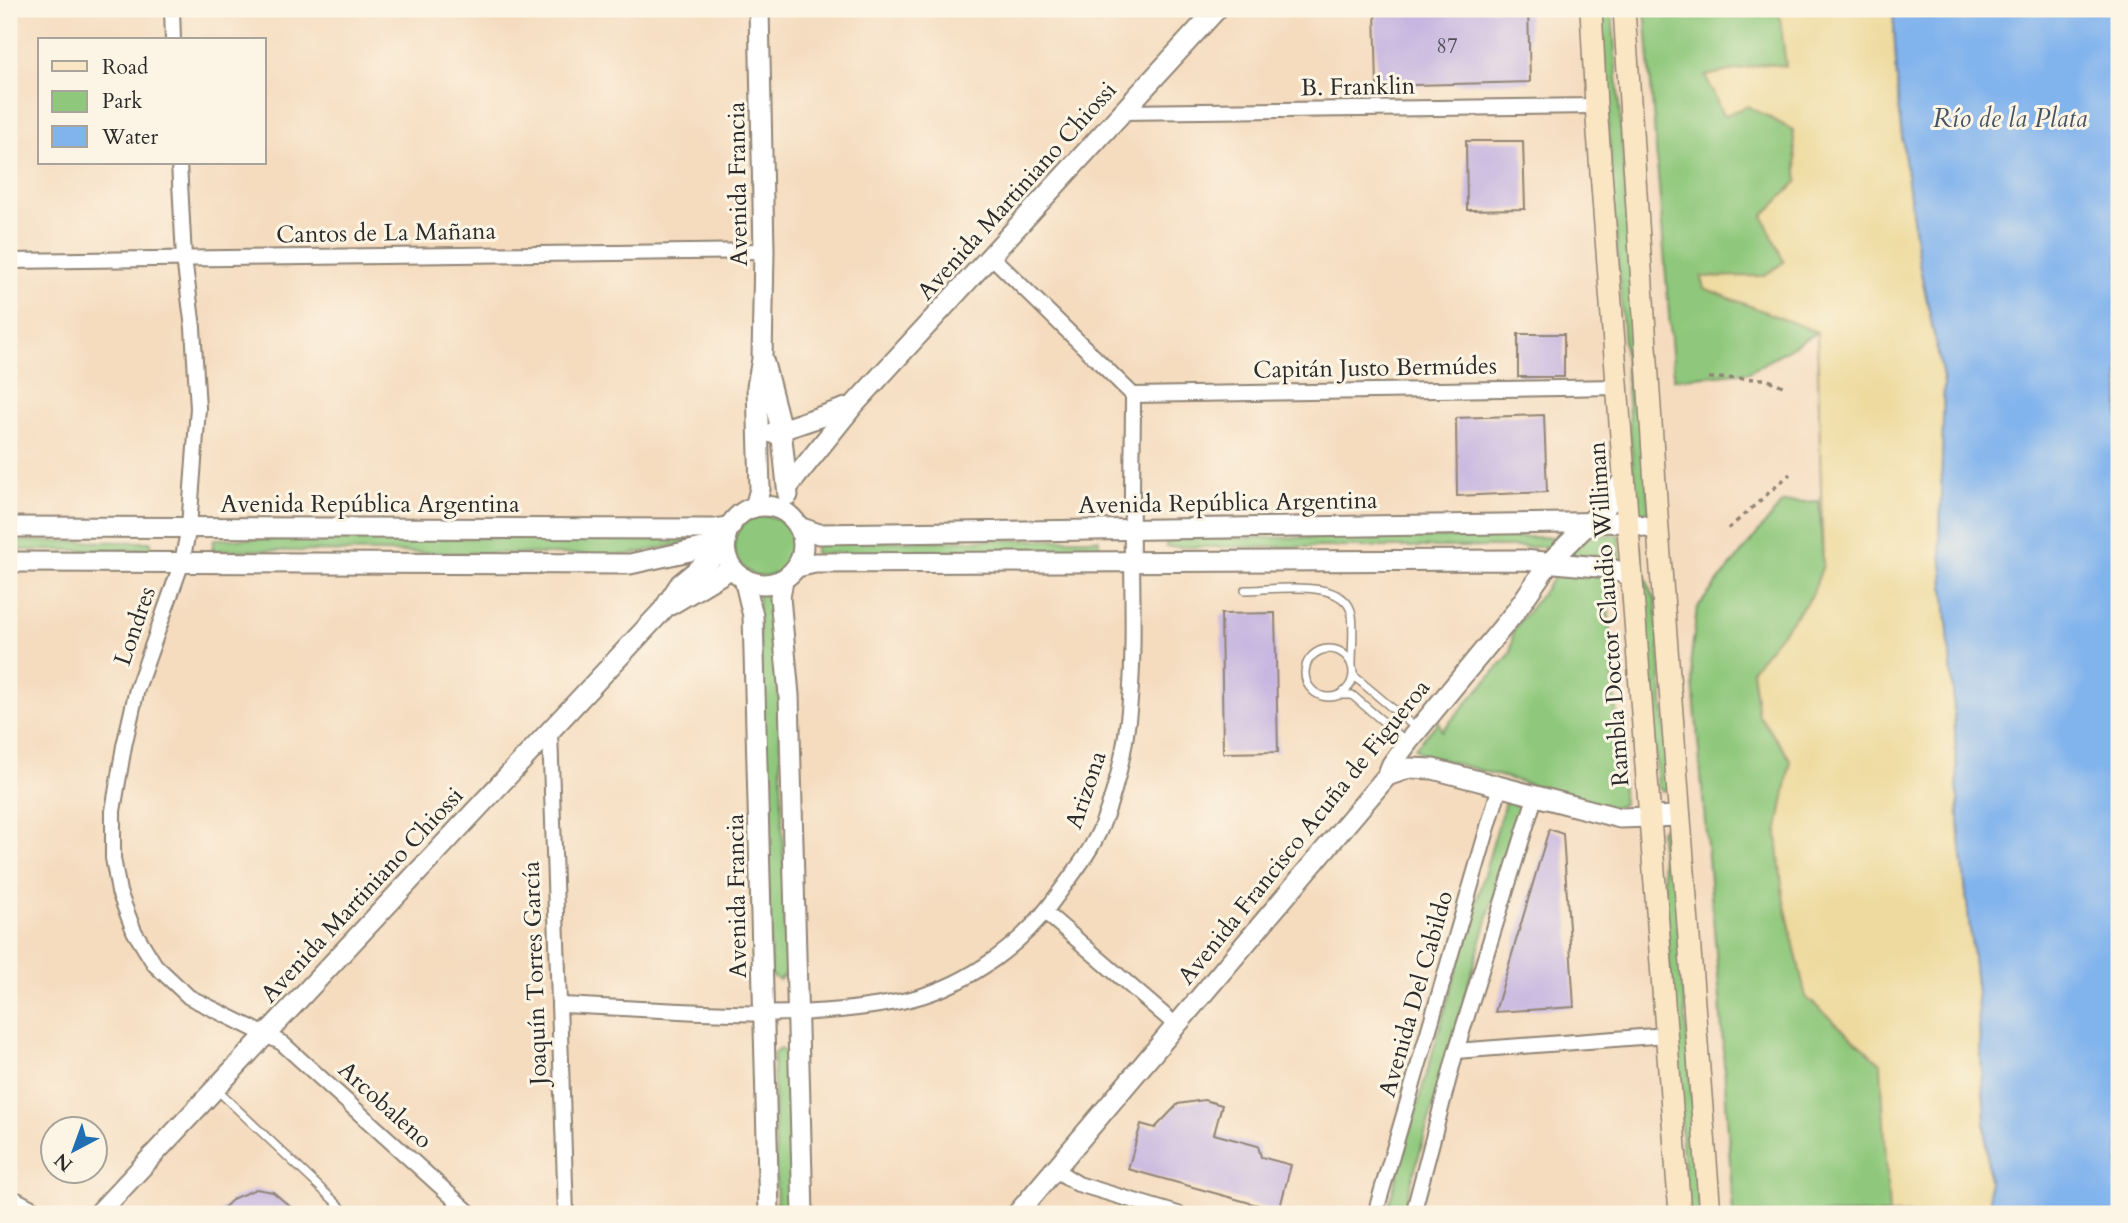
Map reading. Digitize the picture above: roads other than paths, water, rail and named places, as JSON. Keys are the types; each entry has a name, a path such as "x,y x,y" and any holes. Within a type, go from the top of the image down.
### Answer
{"main road":[{"name":"Rambla Doctor Claudio Williman","path":"1591,9 1596,106 1680,1214"},
{"path":"1625,9 1658,530 1710,1214"}],"street":[{"path":"172,9 173,38"},
{"name":"Avenida Francia","path":"755,508 760,489 757,387 762,359 764,251 759,9"},
{"name":"Avenida Martiniano Chiossi","path":"789,487 853,406 1217,9"},
{"name":"B. Franklin","path":"1122,112 1596,106"},
{"name":"Londres","path":"179,164 184,258 193,328 198,408 189,527 182,562 137,689 113,811 113,858 119,892 134,931 155,965 190,998 265,1034"},
{"name":"Cantos de La Mañana","path":"9,261 764,251"},
{"path":"991,256 1133,395"},
{"name":"Avenida Francia","path":"762,359 782,429 794,521"},
{"name":"Capitán Justo Bermúdes","path":"1133,395 1618,387"},
{"name":"Arizona","path":"559,1004 799,1014 905,1000 957,981 1026,936 1071,877 1102,827 1120,771 1131,713 1135,647 1132,561 1133,395"},
{"name":"Avenida Martiniano Chiossi","path":"760,447 765,439 782,429 824,418 853,406"},
{"name":"Avenida Francisco Acuña de Figueroa","path":"1017,1214 1387,776 1413,736 1516,611 1549,563 1608,504 1624,478"},
{"path":"9,562 630,564 727,539 741,514 755,508 773,508 794,521 803,548 780,597 789,695 803,1214"},
{"name":"Avenida República Argentina","path":"794,521 818,534 1627,522 1658,530"},
{"name":"Avenida República Argentina","path":"9,527 715,529 727,539"},
{"path":"727,539 738,573 762,584 815,563 1549,563 1609,568 1631,576"},
{"name":"Avenida Martiniano Chiossi","path":"98,1214 663,610 680,584 727,539"},
{"name":"Avenida Francia","path":"738,573 753,616 769,1214"},
{"name":"Avenida Martiniano Chiossi","path":"663,610 738,573"},
{"name":"Joaquín Torres García","path":"550,731 566,1214"},
{"path":"1387,776 1410,768 1433,769 1620,818 1680,816"},
{"name":"Avenida Del Cabildo","path":"1375,1214 1500,786"},
{"path":"1413,1214 1456,1051 1536,794"},
{"path":"1045,912 1177,1026"},
{"name":"Arcobaleno","path":"265,1034 282,1042 471,1214"},
{"path":"1456,1051 1667,1035"},
{"path":"1055,1169 1078,1184 1178,1214"},
{"path":"9,1196 43,1214"}],"lane":[{"path":"1245,590 1328,589 1345,600 1352,613 1354,676 1349,688 1339,696"},
{"path":"1352,664 1344,654 1332,649 1319,651 1309,659 1304,671 1306,683 1314,693 1326,698 1352,695 1413,736"},
{"path":"1354,676 1413,736"},
{"path":"214,1087 348,1214"}],"water":[{"name":"Río de la Plata","path":"1893,9 2119,9 2119,1214 1991,1214 1977,994 1960,838 1953,690 1940,538 1944,382 1919,263 1899,114"}]}
